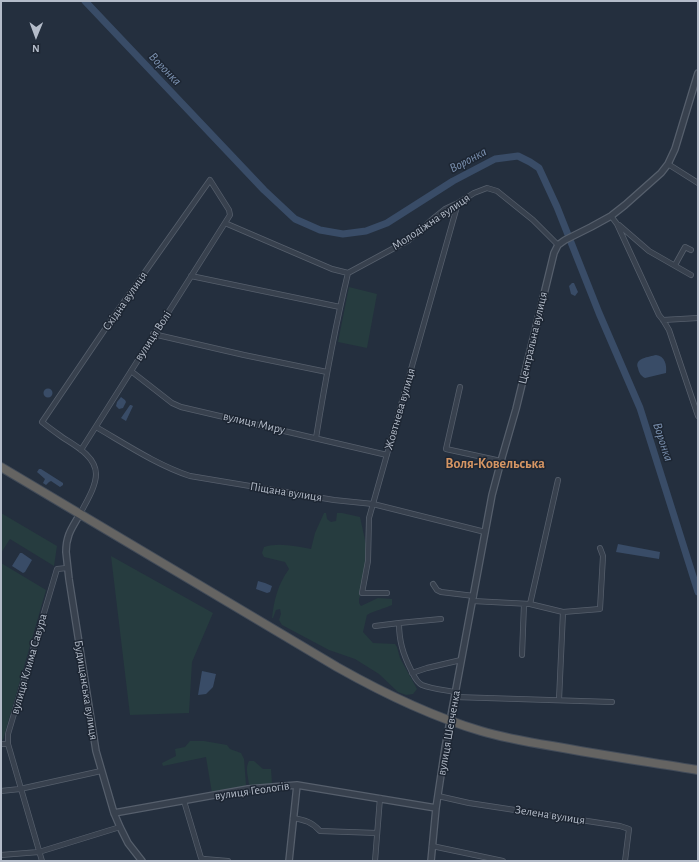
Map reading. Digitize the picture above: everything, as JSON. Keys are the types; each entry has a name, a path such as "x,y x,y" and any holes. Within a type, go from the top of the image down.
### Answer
{"highway":[{"path":"1,467 376,689 420,709 450,721 512,738 582,752 698,770"}],"street":[{"path":"558,244 611,216 625,206 655,179 668,164 682,130 698,74"},
{"path":"668,164 698,183"},
{"name":"Східна вулиця","path":"81,450 42,422 116,313 210,180 229,210 230,214 225,223"},
{"name":"Молодіжна вулиця","path":"348,273 409,240 445,209 482,189 487,188 492,189 533,220 558,244"},
{"name":"Жовтнева вулиця","path":"387,593 362,593 368,561 369,524 373,504 458,203"},
{"path":"611,216 649,251 691,275"},
{"path":"225,223 332,269 348,273 327,372 316,438"},
{"name":"вулиця Волі","path":"81,450 153,334 225,223"},
{"path":"618,224 659,315 664,320 669,330 698,416"},
{"name":"Центральна вулиця","path":"473,601 485,532 501,461 516,409 547,276 558,244"},
{"path":"675,265 685,247 691,250"},
{"path":"191,276 340,307"},
{"path":"664,320 698,318"},
{"path":"153,334 327,372"},
{"name":"вулиця Миру","path":"131,371 172,403 181,407 387,454"},
{"path":"460,387 446,448 501,461"},
{"name":"Піщана вулиця","path":"96,427 158,463 174,471 190,476 334,500 373,504 485,532"},
{"path":"80,514 89,497 96,474 94,466 81,450"},
{"path":"530,604 558,480"},
{"name":"Будищанська вулиця","path":"80,514 68,533 66,541 67,568 92,734 101,771 114,813 128,843 142,861"},
{"path":"433,584 441,592 473,601 530,604 563,612 600,609 603,556 600,548"},
{"name":"вулиця Клима Савура","path":"42,861 8,744 8,734 57,569 67,568"},
{"name":"вулиця Шевченка","path":"430,861 436,808 450,721 473,601"},
{"path":"522,655 524,604"},
{"path":"559,700 563,612"},
{"path":"375,626 441,619"},
{"path":"400,623 399,635 404,656 412,673 417,681 422,685 455,694 612,702"},
{"path":"412,673 461,660"},
{"path":"1,744 8,744"},
{"path":"1,791 101,771"},
{"path":"289,861 297,785"},
{"name":"вулиця Геологів","path":"114,813 248,789 297,785 436,808"},
{"name":"Зелена вулиця","path":"438,796 469,803 627,828 629,829 625,861"},
{"path":"376,861 380,798"},
{"path":"184,801 201,858 228,861"},
{"path":"293,818 304,820 313,824 320,831 377,833"},
{"path":"1,855 39,852 120,827"},
{"path":"432,846 503,861"}],"green space":[{"path":"349,287 377,294 367,348 338,342"},
{"path":"1,513 57,546 54,566 10,539 1,553"},
{"path":"324,513 326,513 327,519 331,522 336,521 337,513 360,517 367,549 363,587 359,603 361,606 378,598 392,599 392,605 367,615 363,632 373,643 395,644 400,658 417,689 413,694 406,695 398,692 379,674 355,659 329,650 282,625 279,620 281,614 280,609 276,610 272,618 277,592 289,569 285,562 264,557 262,553 264,547 281,545 311,549 315,533"},
{"path":"111,556 213,613 192,662 189,713 130,715"},
{"path":"1,563 46,590 3,740 1,739"},
{"path":"190,741 204,741 227,745 230,749 241,753 244,759 246,785 242,788 212,793 206,757 163,766 162,763 176,756 175,749 185,747"},
{"path":"249,761 254,761 263,769 271,769 272,784 251,786 249,784 247,769"}],"water":[{"path":"574,283 578,292 575,296 571,294 569,286"},
{"path":"656,355 662,357 665,361 666,373 645,378 639,371 637,365 638,362 643,358"},
{"path":"48,388 53,393 48,398 43,393"},
{"path":"121,397 126,402 123,408 119,409 116,406"},
{"path":"130,405 133,406 126,421 121,418"},
{"path":"39,469 63,483 63,485 60,487 51,481 46,485 43,483 45,479 37,472"},
{"path":"618,544 660,552 659,559 616,552"},
{"path":"20,553 32,560 23,573 12,566"},
{"path":"258,581 272,586 270,592 267,593 256,589"},
{"path":"202,671 216,674 213,687 206,694 198,695"}],"waterway":[{"name":"Воронка","path":"85,1 264,190 295,219 320,230 343,234 366,231 387,223 453,181 495,159 518,156 539,168 557,207 599,313 640,408 698,592"}],"district":[{"name":"Воля-Ковельська","path":"495,464"}]}
